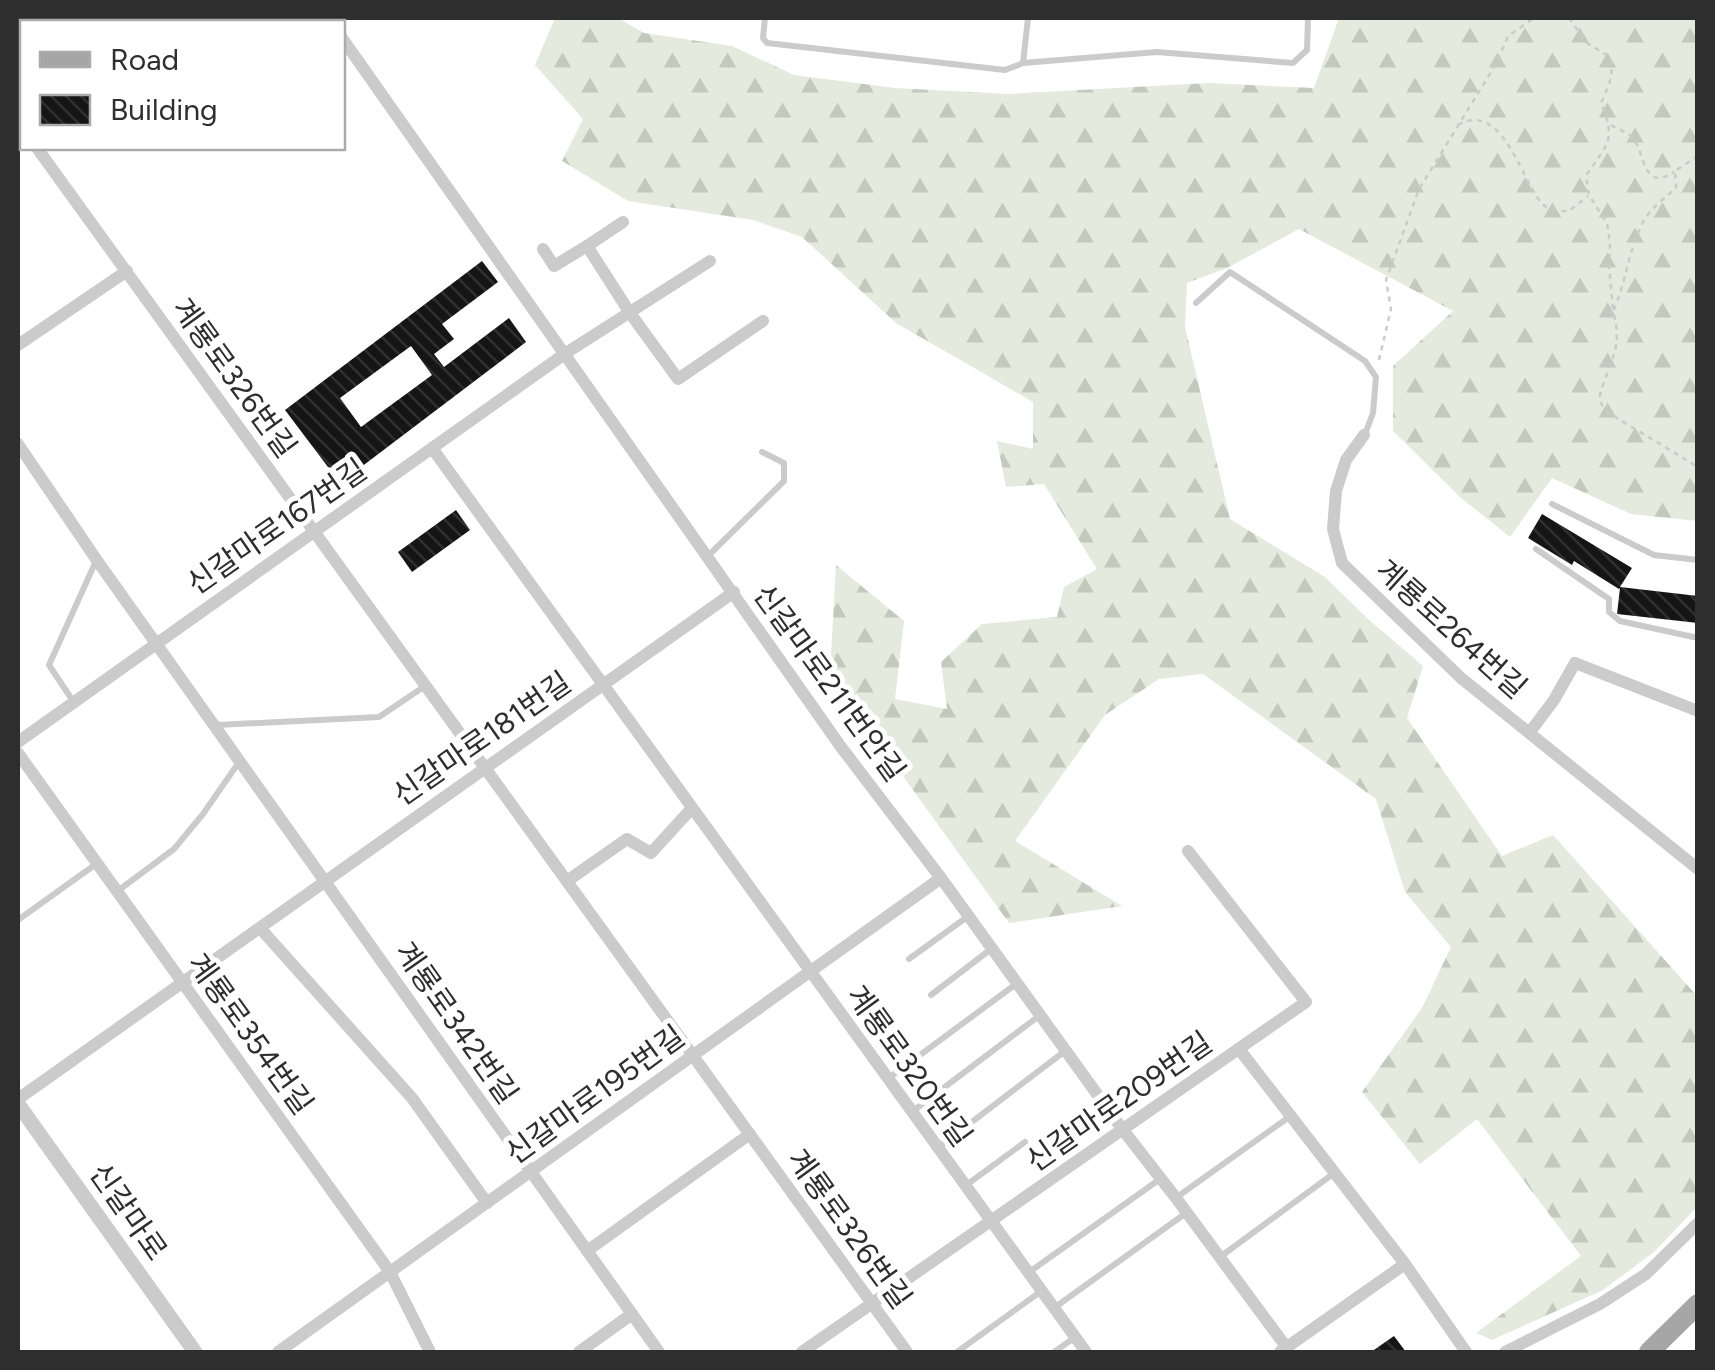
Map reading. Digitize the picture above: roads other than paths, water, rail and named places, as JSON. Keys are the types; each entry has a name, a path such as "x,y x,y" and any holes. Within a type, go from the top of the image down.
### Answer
{"main road":[{"path":"1650,1352 1698,1304"}],"street":[{"name":"신갈마로211번안길","path":"345,42 841,746 1122,1130 1187,1212 1284,1350"},
{"name":"계룡로326번길","path":"38,150 908,1352"},
{"path":"544,249 554,266 622,222"},
{"path":"586,246 678,379 764,321"},
{"name":"신갈마로167번길","path":"18,742 566,353 710,261"},
{"path":"18,345 126,271"},
{"name":"계룡로264번길","path":"1364,435 1346,460 1336,491 1333,529 1342,563 1460,678 1698,868"},
{"name":"계룡로342번길","path":"18,444 659,1352"},
{"name":"계룡로320번길","path":"432,448 1086,1352"},
{"name":"신갈마로181번길","path":"18,1102 734,592"},
{"name":"계룡로264번길","path":"1530,732 1575,663 1698,711"},
{"name":"계룡로354번길","path":"18,753 390,1272 430,1352"},
{"path":"567,881 627,839 652,853 692,808"},
{"name":"신갈마로209번길","path":"802,1352 1306,1002 1188,850"},
{"name":"신갈마로195번길","path":"278,1352 941,878"},
{"path":"260,928 412,1098 487,1203"},
{"path":"1239,1048 1405,1264 1466,1352"},
{"name":"신갈마로","path":"18,1102 195,1352"},
{"name":"계룡로326번길","path":"587,1251 750,1134"},
{"path":"1504,1352 1600,1304 1646,1274 1698,1223"},
{"path":"1284,1350 1405,1264"},
{"path":"579,1352 632,1314"}],"lane":[{"path":"765,18 763,38 767,43 1005,70 1023,62 1156,52 1293,63 1307,50 1308,18"},
{"path":"1023,62 1028,18"},
{"name":"계룡로264번길","path":"1196,303 1230,272 1365,361 1376,376 1373,413 1364,435"},
{"path":"708,556 784,481 784,463 762,452"},
{"path":"1552,504 1654,555 1698,560"},
{"path":"1536,549 1609,600 1609,612 1620,622 1698,638"},
{"path":"74,702 49,665 96,559"},
{"path":"214,725 379,717 426,686"},
{"path":"116,891 174,849 239,760"},
{"path":"18,920 97,863"},
{"path":"908,959 968,916"},
{"path":"931,994 992,949"},
{"path":"888,1079 1017,983"},
{"path":"912,1112 1040,1015"},
{"path":"938,1148 1066,1051"},
{"path":"1176,1198 1290,1116"},
{"path":"965,1186 1025,1142"},
{"path":"1220,1257 1334,1173"},
{"path":"1028,1273 1161,1178"},
{"path":"1054,1308 1187,1212"},
{"path":"957,1352 1041,1292"},
{"path":"1054,1352 1075,1338"}]}
